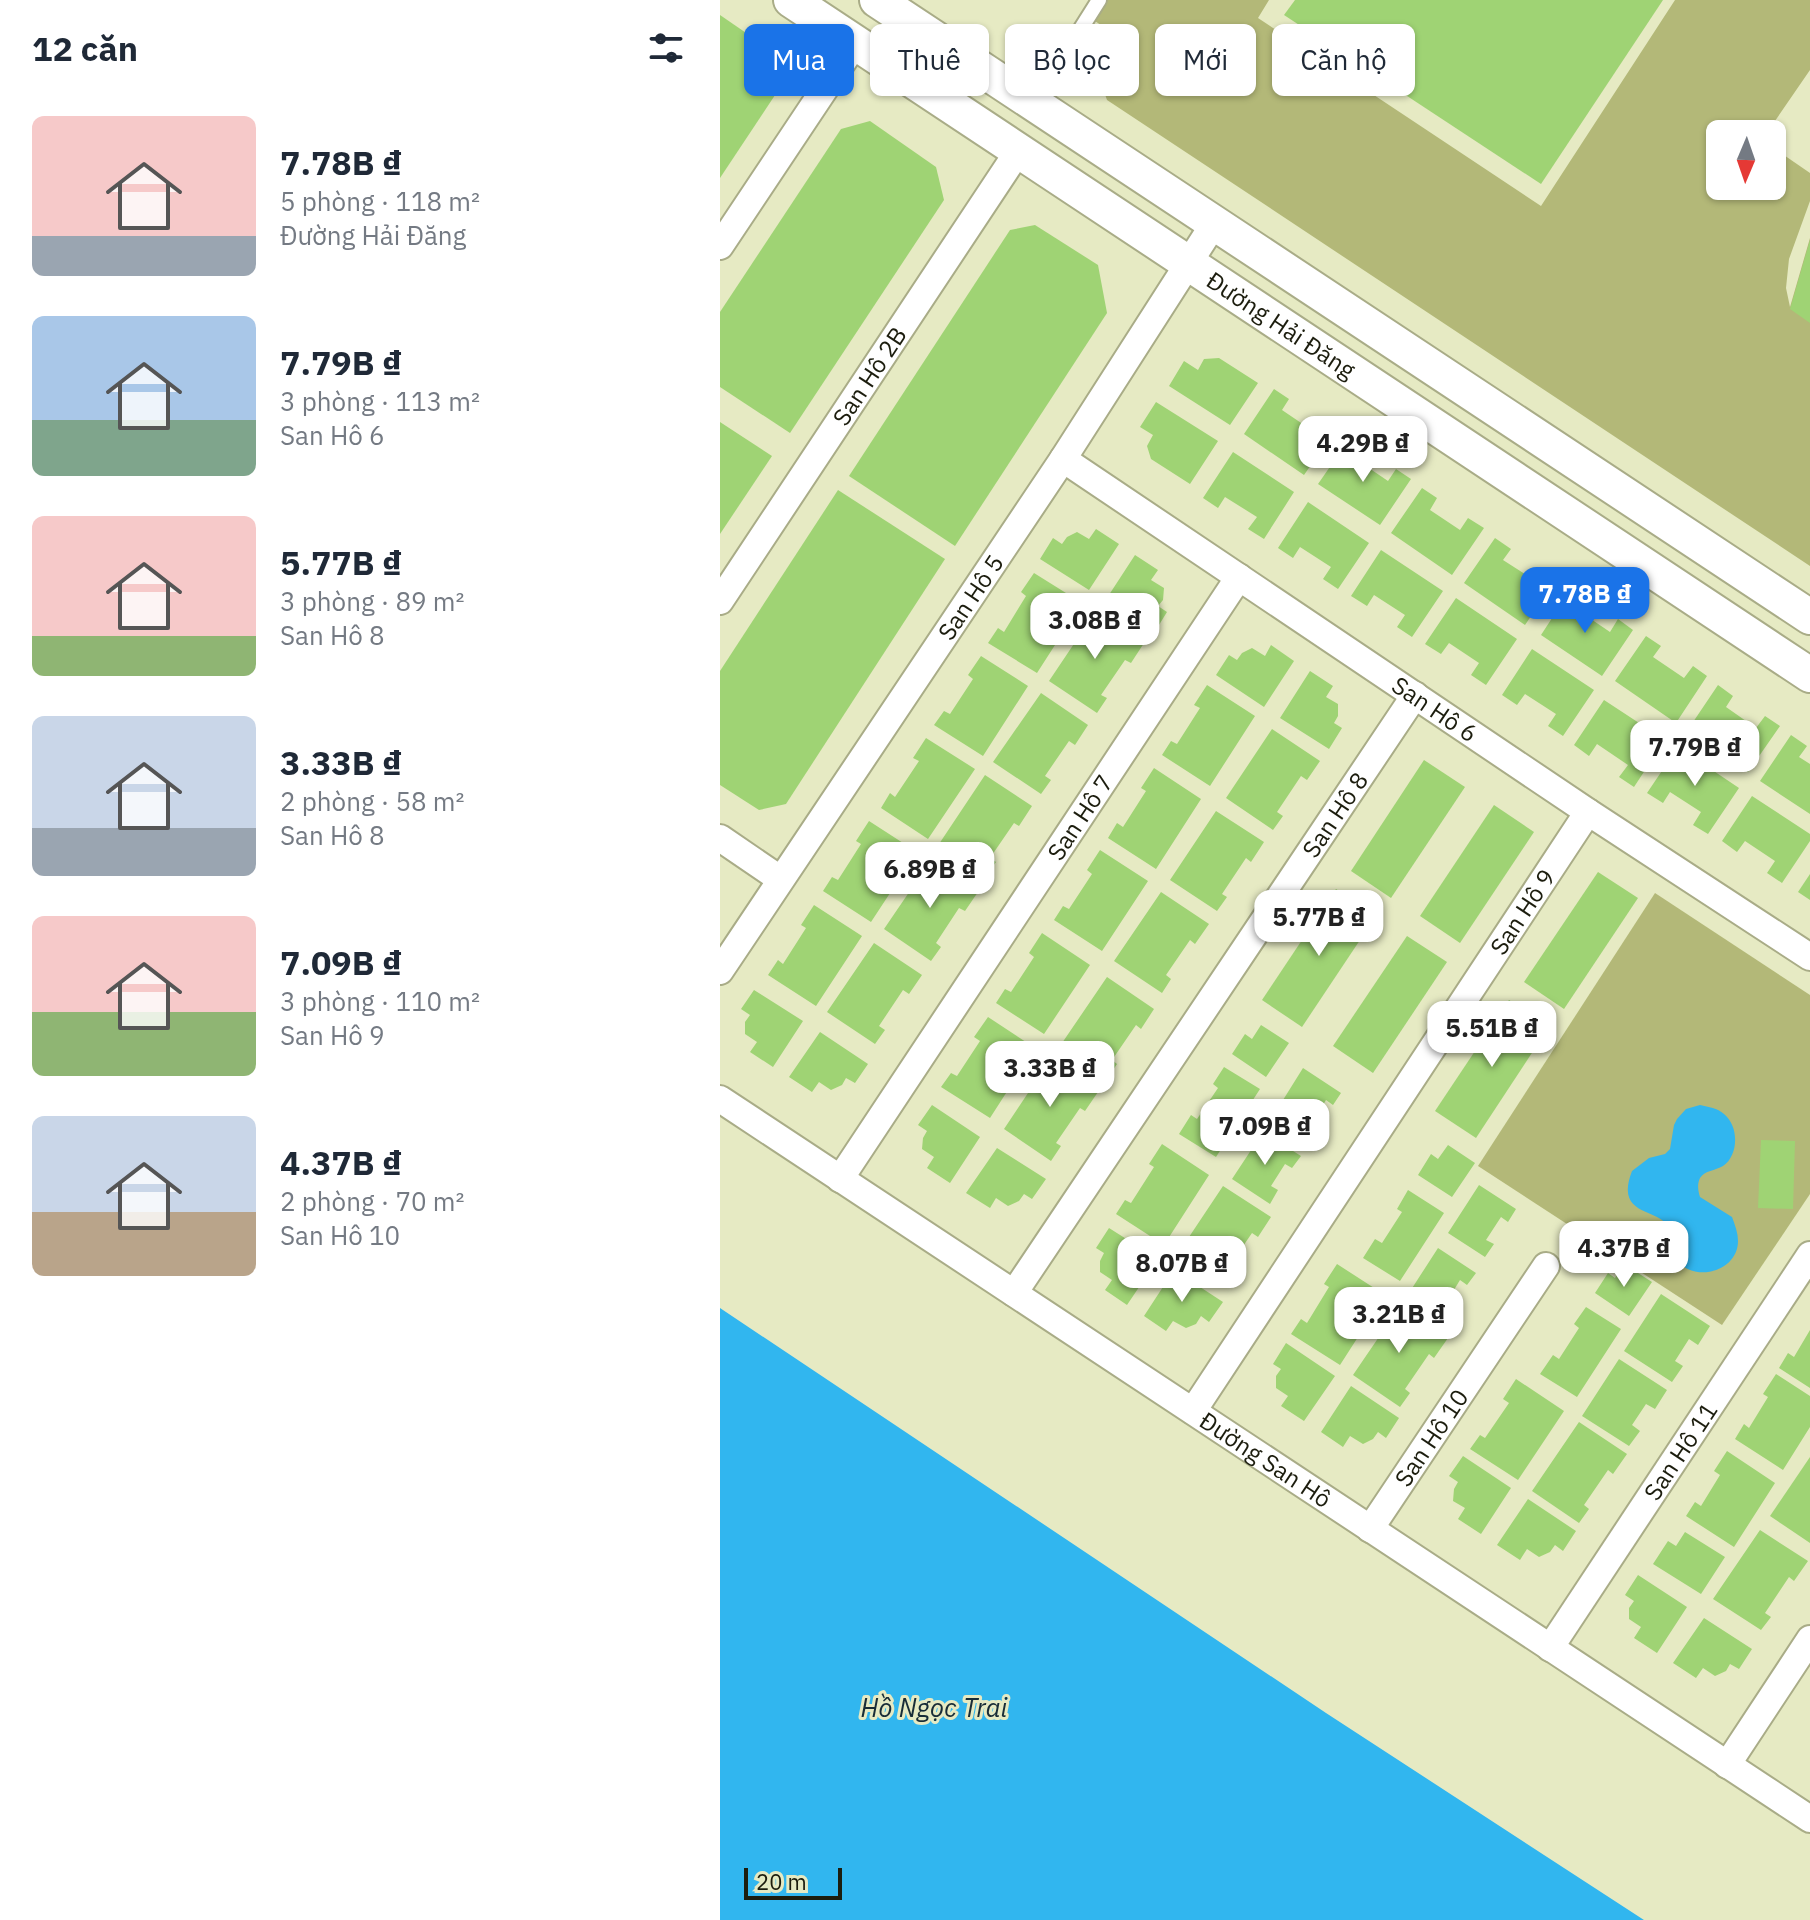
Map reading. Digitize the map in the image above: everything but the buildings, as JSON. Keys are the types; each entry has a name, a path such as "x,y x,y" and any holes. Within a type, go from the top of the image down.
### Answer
{"street":[{"name":"Đường Hải Đăng","path":"791,0 1810,675"},
{"name":"Đường Hải Đăng","path":"877,0 1810,617"},
{"path":"720,246 856,42"},
{"name":"San Hô 2B","path":"720,601 1019,150"},
{"name":"San Hô 5","path":"720,971 1063,459 1215,222"},
{"name":"San Hô 6","path":"1063,459 1588,812 1810,957"},
{"name":"San Hô 7","path":"840,1179 1239,577"},
{"name":"San Hô 8","path":"1014,1293 1415,695"},
{"name":"San Hô 9","path":"1193,1411 1588,812"},
{"path":"720,838 780,879"},
{"name":"Đường San Hô","path":"720,1099 1810,1819"},
{"name":"San Hô 11","path":"1550,1648 1810,1255"},
{"name":"San Hô 10","path":"1370,1529 1546,1266"},
{"path":"1727,1765 1810,1639"}],"lane":[{"path":"1034,104 1099,0"}],"green space":[{"path":"1105,0 1269,0 1258,18 1272,27 1272,96 1375,96 1541,206 1675,0 1810,0 1810,70 1776,120 1706,120 1706,200 1786,200 1786,157 1810,173 1810,201 1789,259 1786,288 1790,307 1810,238 1810,566 1107,100 1106,96 1139,96 1139,24 1099,24 1092,19"},
{"path":"1655,893 1810,995 1810,1194 1722,1325 1478,1166"}],"water":[{"path":"1700,1105 1716,1109 1729,1119 1735,1140 1728,1161 1702,1175 1699,1180 1700,1197 1732,1217 1738,1241 1731,1260 1724,1266 1705,1272 1685,1268 1677,1261 1667,1226 1633,1204 1628,1186 1632,1171 1649,1158 1665,1154 1670,1149 1677,1119 1686,1109"},
{"name":"Hồ Ngọc Trai","path":"720,1308 1326,1713 1644,1920 720,1920"}]}
